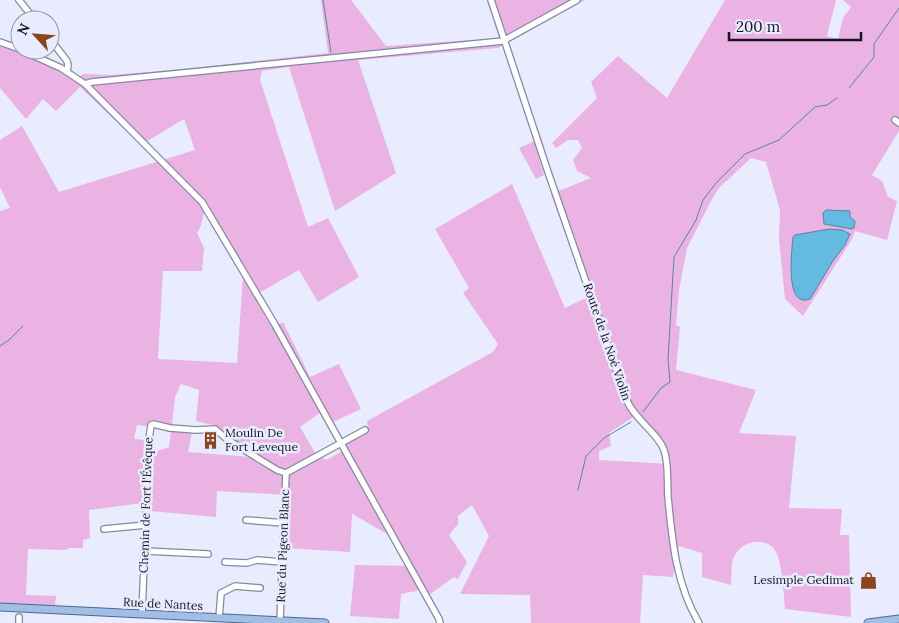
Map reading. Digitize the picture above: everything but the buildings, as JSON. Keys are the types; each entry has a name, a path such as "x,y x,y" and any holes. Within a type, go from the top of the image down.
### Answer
{"main road":[{"name":"Rue de Nantes","path":"0,607 219,618 232,621 325,623"},
{"path":"868,623 899,619"}],"street":[{"path":"19,0 27,10"},
{"name":"Route de la Noé Violin","path":"491,0 503,41 627,401 637,418 657,438 665,453 677,568 686,599 699,622"},
{"path":"85,84 503,41 577,0"},
{"path":"60,52 67,61 67,71"},
{"path":"43,60 67,71 85,84 202,202 269,315 440,623"},
{"name":"Chemin de Fort l'Évêque","path":"142,614 150,428 153,424 196,430 214,429 228,440 277,470 286,473"},
{"name":"Rue du Pigeon Blanc","path":"280,621 286,473 365,430"},
{"path":"246,520 284,523"},
{"path":"104,528 146,525"},
{"path":"145,551 208,554"},
{"path":"225,562 247,563 257,560 282,562"},
{"path":"219,618 222,593 235,586 260,588"}],"shaded area":[{"path":"321,0 351,0 386,46 499,38 487,0 585,0 498,48 358,60 396,173 335,211 289,67 262,71 260,80 308,227 328,218 359,277 318,302 299,270 259,293 208,207 197,233 204,248 202,271 163,271 158,359 237,363 243,276 272,328 283,322 310,377 339,364 361,409 331,423 324,410 300,427 315,453 326,460 347,449 345,445 369,430 367,421 493,352 498,344 463,293 469,288 435,229 512,184 565,308 588,297 551,194 591,178 577,171 573,160 582,148 578,140 568,140 556,148 552,143 597,98 591,82 618,56 667,98 725,0 836,0 827,36 838,39 843,18 851,7 843,0 899,0 899,131 872,175 882,181 888,197 897,201 887,240 855,231 852,239 803,316 785,299 779,239 780,210 766,162 751,158 719,188 687,248 679,290 676,325 680,327 676,370 756,390 739,433 796,436 789,508 842,509 840,535 849,535 851,617 785,609 781,571 776,552 767,544 755,542 744,546 733,558 731,585 702,577 702,553 679,546 673,577 643,575 640,623 531,623 530,595 460,594 489,536 472,505 458,516 458,524 449,535 467,562 458,579 454,577 429,595 425,589 401,594 399,619 350,616 355,565 413,566 398,540 352,514 350,552 286,548 288,495 217,491 216,517 150,511 150,502 89,510 90,538 83,540 83,548 69,548 66,550 28,549 26,595 56,596 55,607 0,604 0,211 10,208 0,187 0,140 22,126 59,192 195,150 184,119 142,146 80,87 56,111 43,99 26,119 0,88 0,46 10,49 10,60 40,60 72,80 84,74 112,75 328,53","holes":["181,384 199,390 196,421 217,426 222,432 252,452 251,457 188,452 192,432 171,431 169,447 152,453 145,452 146,440 134,439 137,425 147,426 153,420 172,425 175,397","638,414 654,431 666,448 670,464 599,460 599,451 611,446 609,433"]},
{"path":"541,138 545,150 538,155 544,175 536,179 519,148"}],"water":[{"path":"826,210 850,211 850,217 855,221 854,228 824,224 823,213"},
{"path":"829,229 842,230 850,234 845,245 810,299 802,300 796,295 791,277 793,237 795,235"}],"waterway":[{"path":"323,0 331,52"},
{"path":"849,88 874,57 874,44 899,8"},
{"path":"643,412 661,388 670,382 668,359 674,257 696,220 703,200 716,183 745,154 779,140 815,107 827,105 837,98"},
{"path":"0,346 23,326"},
{"path":"578,490 586,456 604,438 631,422"}],"place":[{"name":"Moulin De Fort Leveque","path":"211,440"},
{"name":"Lesimple Gedimat","path":"868,580"}]}
